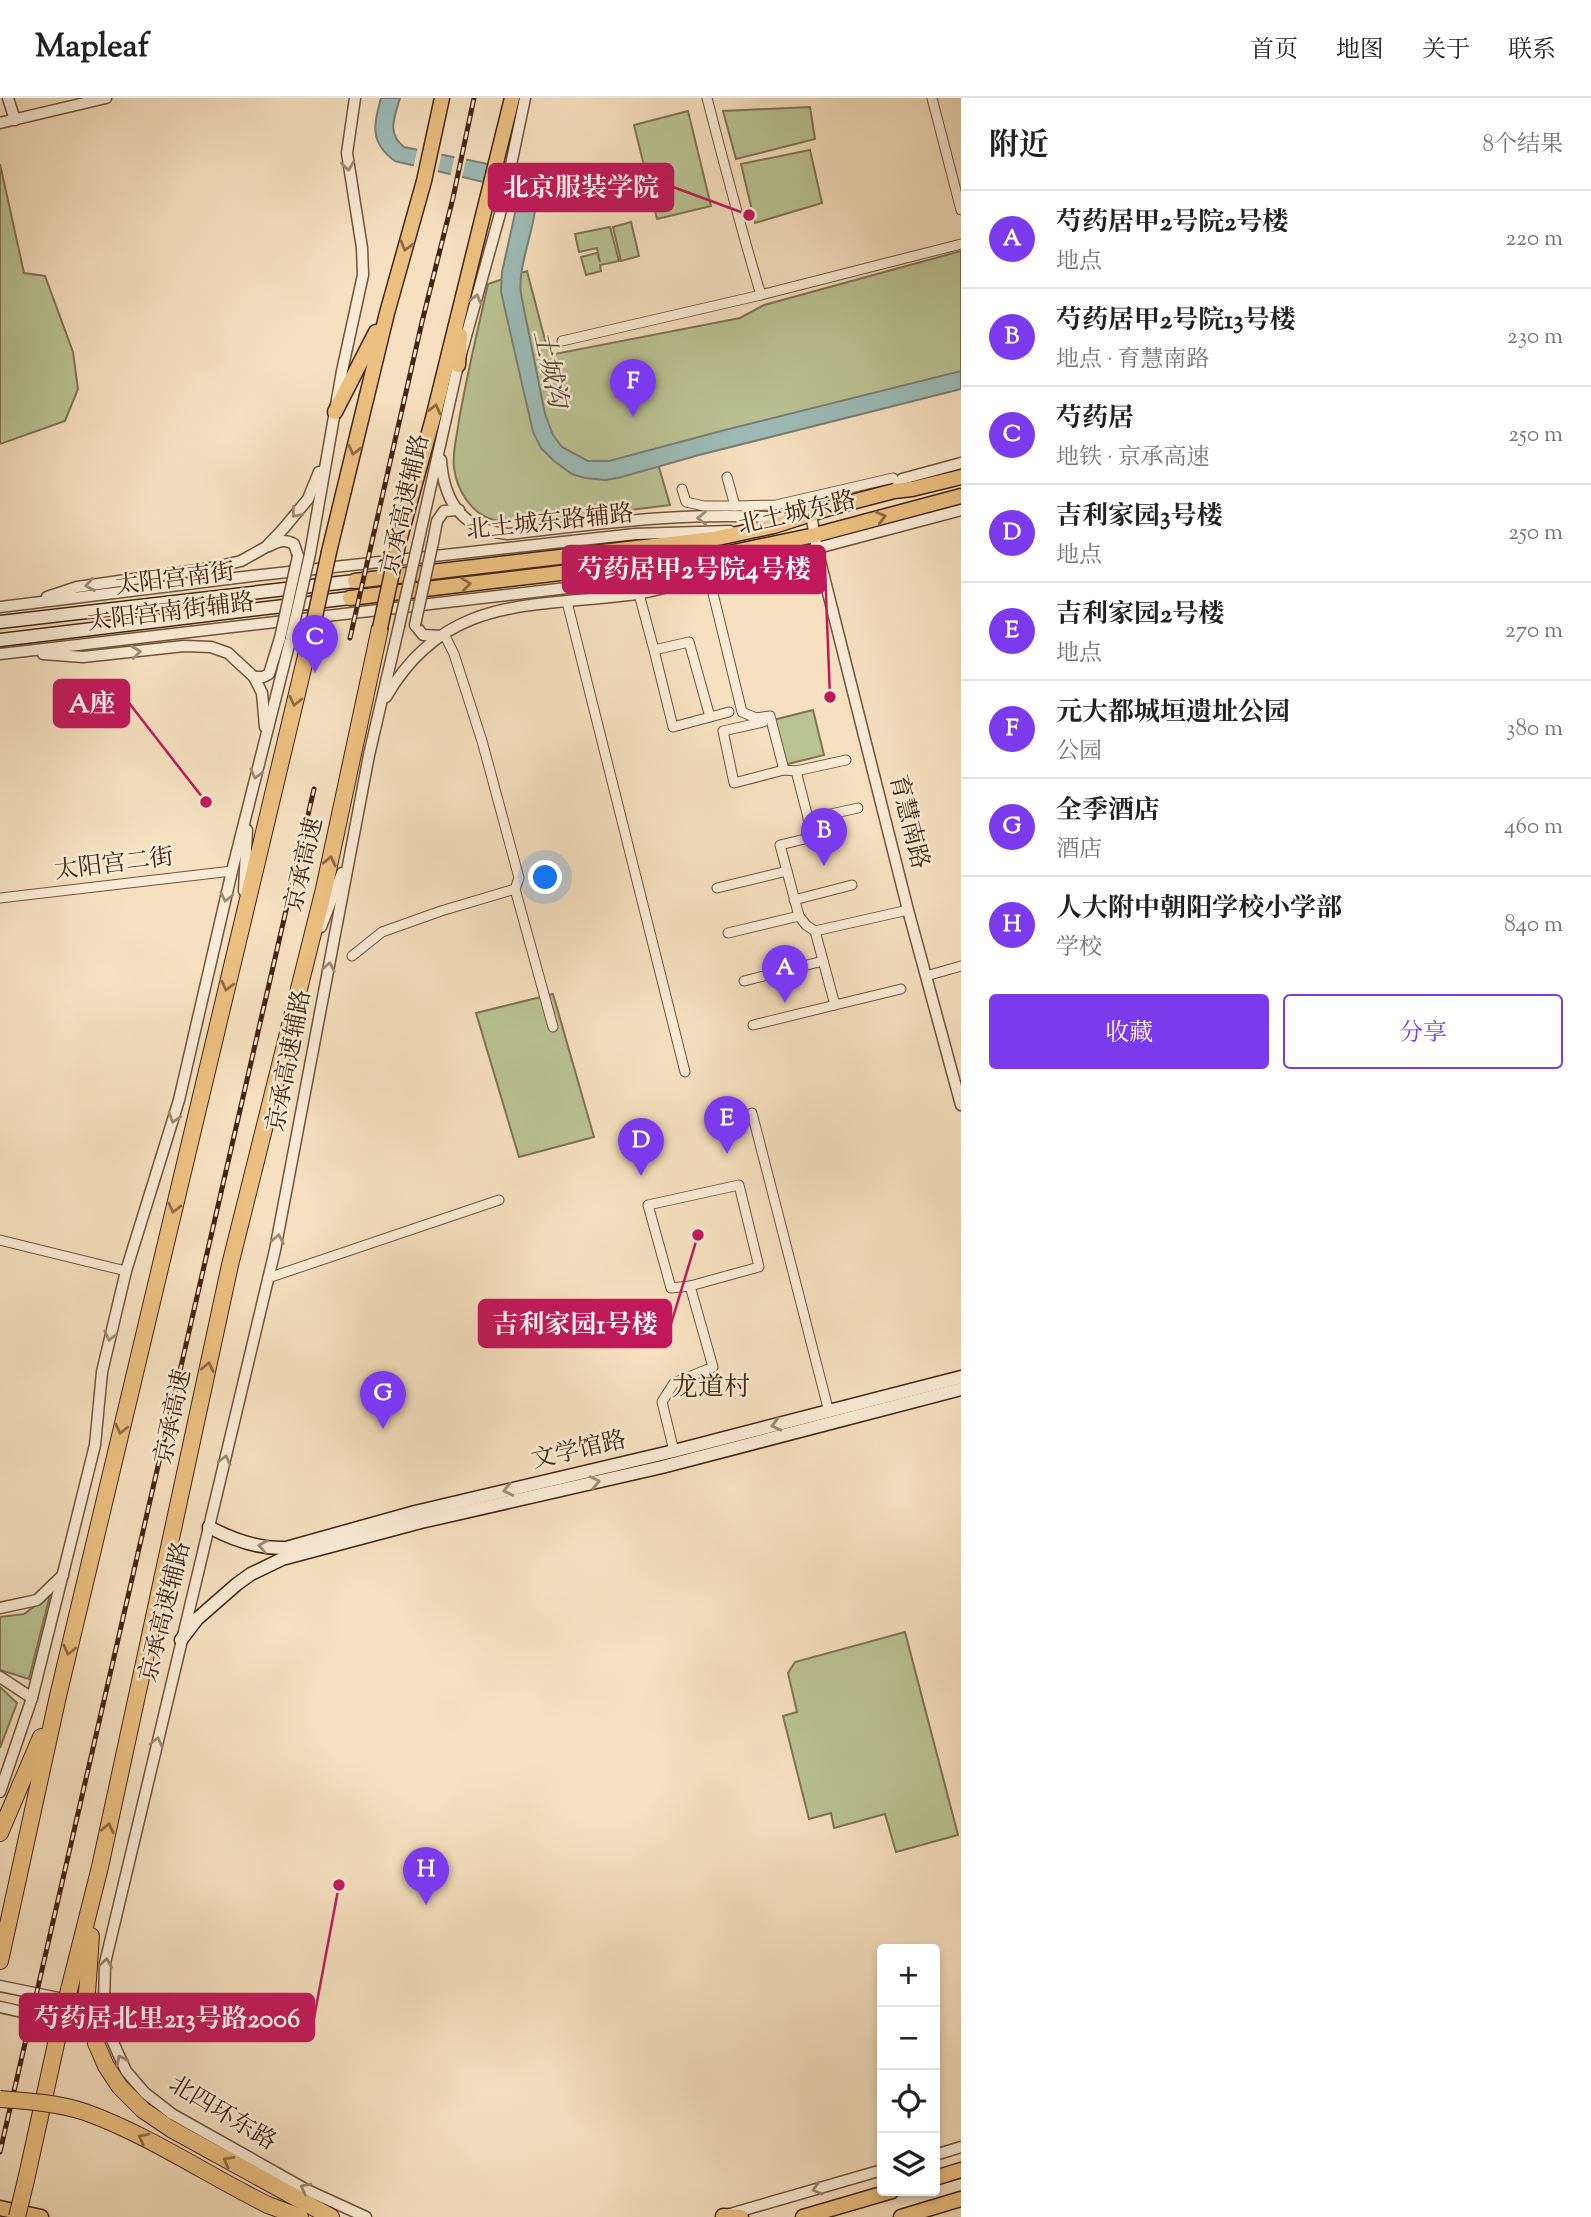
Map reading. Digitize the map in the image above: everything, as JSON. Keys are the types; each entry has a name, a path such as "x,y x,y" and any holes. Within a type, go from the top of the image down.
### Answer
{"highway":[{"name":"京承高速","path":"17,2217 58,2035 100,1867 230,1265 324,889 380,628"},
{"name":"京承高速","path":"0,1961 58,1696 311,635"},
{"path":"0,1833 58,1696"},
{"path":"100,1867 88,1966 88,1993 102,2037 106,2066 120,2087 143,2110 171,2129 331,2217"},
{"path":"0,2099 40,2102 83,2112 174,2154 223,2183 300,2217"}],"main road":[{"path":"311,635 387,313 424,181 442,98"},
{"path":"380,628 398,545 486,200 506,153 512,98"},
{"path":"458,365 462,302"},
{"path":"335,412 387,313"},
{"name":"北土城东路","path":"355,581 713,539 795,519 893,484 912,489 961,477"},
{"name":"北土城东路","path":"348,606 816,542 961,496"},
{"path":"653,578 729,553"},
{"name":"太阳宫南街","path":"0,622 355,581"},
{"name":"太阳宫南街","path":"0,640 348,606"},
{"name":"文学馆路","path":"209,1527 256,1546 286,1548 415,1512 674,1451 961,1377"},
{"name":"文学馆路","path":"181,1640 197,1619 216,1601 251,1574 282,1559 662,1467 961,1389"},
{"path":"940,2177 961,2171"},
{"path":"803,2217 877,2195"},
{"path":"901,2217 961,2199"},
{"path":"0,2208 41,2217"},
{"path":"720,2216 741,2217"}],"street":[{"path":"8,98 15,120"},
{"path":"0,122 106,98"},
{"path":"254,677 269,674 285,638 310,554 327,453 363,275 362,248 346,153 355,98"},
{"name":"京承高速辅路","path":"102,2037 104,1963 127,1877 275,1250 379,708 441,450 458,365 503,203 506,153 525,98"},
{"path":"707,98 725,160 732,199 761,295"},
{"path":"932,98 961,210"},
{"path":"562,341 761,295 961,244"},
{"path":"441,450 443,481 449,498 479,528 493,533 508,534 666,519 795,519"},
{"path":"266,547 308,499 327,453"},
{"path":"682,489 686,502 704,506 776,505 893,484 902,479 961,463"},
{"path":"727,477 735,506"},
{"path":"443,635 423,635 415,625 440,516 444,511 459,510"},
{"path":"379,708 413,659 457,625 494,610 639,594 723,573 816,542 961,510"},
{"name":"育慧南路","path":"811,514 908,910 961,1105"},
{"path":"635,534 666,519"},
{"name":"北土城东路辅路","path":"358,565 635,534 747,531"},
{"path":"0,1791 32,1698 95,1445 102,1372 125,1271 179,1100 265,737 298,556 294,544 278,541 241,561 211,568 77,587 27,604"},
{"name":"太阳宫南街辅路","path":"0,607 358,565"},
{"path":"348,606 723,573"},
{"path":"709,577 742,712 756,718 770,716 784,771"},
{"path":"639,594 673,727 729,712"},
{"path":"567,602 685,1072"},
{"name":"太阳宫南街辅路","path":"0,654 348,606"},
{"path":"443,635 454,654 482,741 519,878 515,889 553,1027"},
{"path":"654,650 689,642 710,717"},
{"path":"19,652 83,657 184,646 211,647 228,653 254,677 262,693 265,737"},
{"path":"771,720 723,731 734,783 846,760"},
{"path":"796,771 813,837 780,845 799,916 814,931 835,1005"},
{"path":"243,920 248,807"},
{"path":"808,819 858,808"},
{"path":"302,975 352,845"},
{"name":"太阳宫二街","path":"0,898 232,871"},
{"path":"717,888 787,872"},
{"path":"794,900 852,885"},
{"path":"352,956 382,932 515,889"},
{"path":"814,931 908,910"},
{"path":"728,933 799,916"},
{"path":"744,981 823,961"},
{"path":"926,976 961,966"},
{"path":"753,1025 901,989"},
{"path":"752,1113 829,1412"},
{"path":"738,1185 759,1267 690,1286 671,1288 648,1205 738,1185"},
{"path":"268,1278 499,1200"},
{"path":"0,1240 125,1271"},
{"path":"674,1451 662,1402 674,1383 713,1367 690,1286"},
{"path":"0,1608 37,1600 63,1575"},
{"path":"0,1677 32,1698"},
{"path":"0,1986 104,2007"},
{"path":"0,2007 102,2037"},
{"name":"北四环东路","path":"102,2037 145,2093 172,2114 307,2190 366,2217"},
{"path":"940,2153 961,2147"},
{"path":"720,2216 877,2171"}],"green space":[{"path":"810,107 815,139 736,159 723,111"},
{"path":"688,111 711,206 657,219 634,125"},
{"path":"810,150 822,203 755,223 741,164"},
{"path":"0,164 24,273 45,276 73,352 78,389 65,421 0,444"},
{"path":"631,222 639,256 621,261 613,227"},
{"path":"610,227 619,261 600,265 601,271 586,275 581,257 597,253 600,262 597,248 579,252 575,234"},
{"path":"961,251 961,376 656,457 670,505 506,522 494,520 478,512 458,485 454,450 488,284 527,271 545,340 555,354 740,318 764,305"},
{"path":"813,710 824,755 784,765 773,720"},
{"path":"553,994 594,1137 519,1157 476,1013"},
{"path":"50,1595 29,1679 0,1670 0,1617 24,1614"},
{"path":"905,1632 958,1835 896,1852 885,1814 834,1828 831,1813 809,1819 783,1716 797,1712 788,1673 795,1662"},
{"path":"0,1687 17,1703 0,1748"}],"water":[{"path":"381,98 400,98 393,124 395,136 404,147 522,171 530,178 536,195 535,208 522,267 521,294 545,414 553,435 562,447 588,461 609,461 961,371 961,389 618,478 605,480 572,474 541,448 533,432 501,292 502,272 518,200 517,190 395,161 377,140 375,125"}],"pier":[{"path":"418,146 442,152 437,175 413,170"},
{"path":"455,154 467,156 461,181 450,178"}],"railway":[{"path":"350,638 474,98"},
{"path":"0,2152 314,789"}],"place":[{"name":"北京服装学院","path":"749,215"},
{"name":"元大都城垣遗址公园","path":"633,417"},
{"name":"芍药居","path":"315,673"},
{"name":"芍药居甲2号院4号楼","path":"830,697"},
{"name":"A座","path":"206,802"},
{"name":"芍药居甲2号院13号楼","path":"824,866"},
{"name":"芍药居甲2号院2号楼","path":"785,1003"},
{"name":"吉利家园2号楼","path":"727,1154"},
{"name":"吉利家园3号楼","path":"641,1176"},
{"name":"吉利家园1号楼","path":"698,1235"},
{"name":"全季酒店","path":"383,1429"},
{"name":"芍药居北里213号路2006","path":"339,1885"},
{"name":"人大附中朝阳学校小学部","path":"426,1905"}],"district":[{"name":"龙道村","path":"711,1388"}],"water label":[{"name":"土城沟","path":"549,369"}]}
